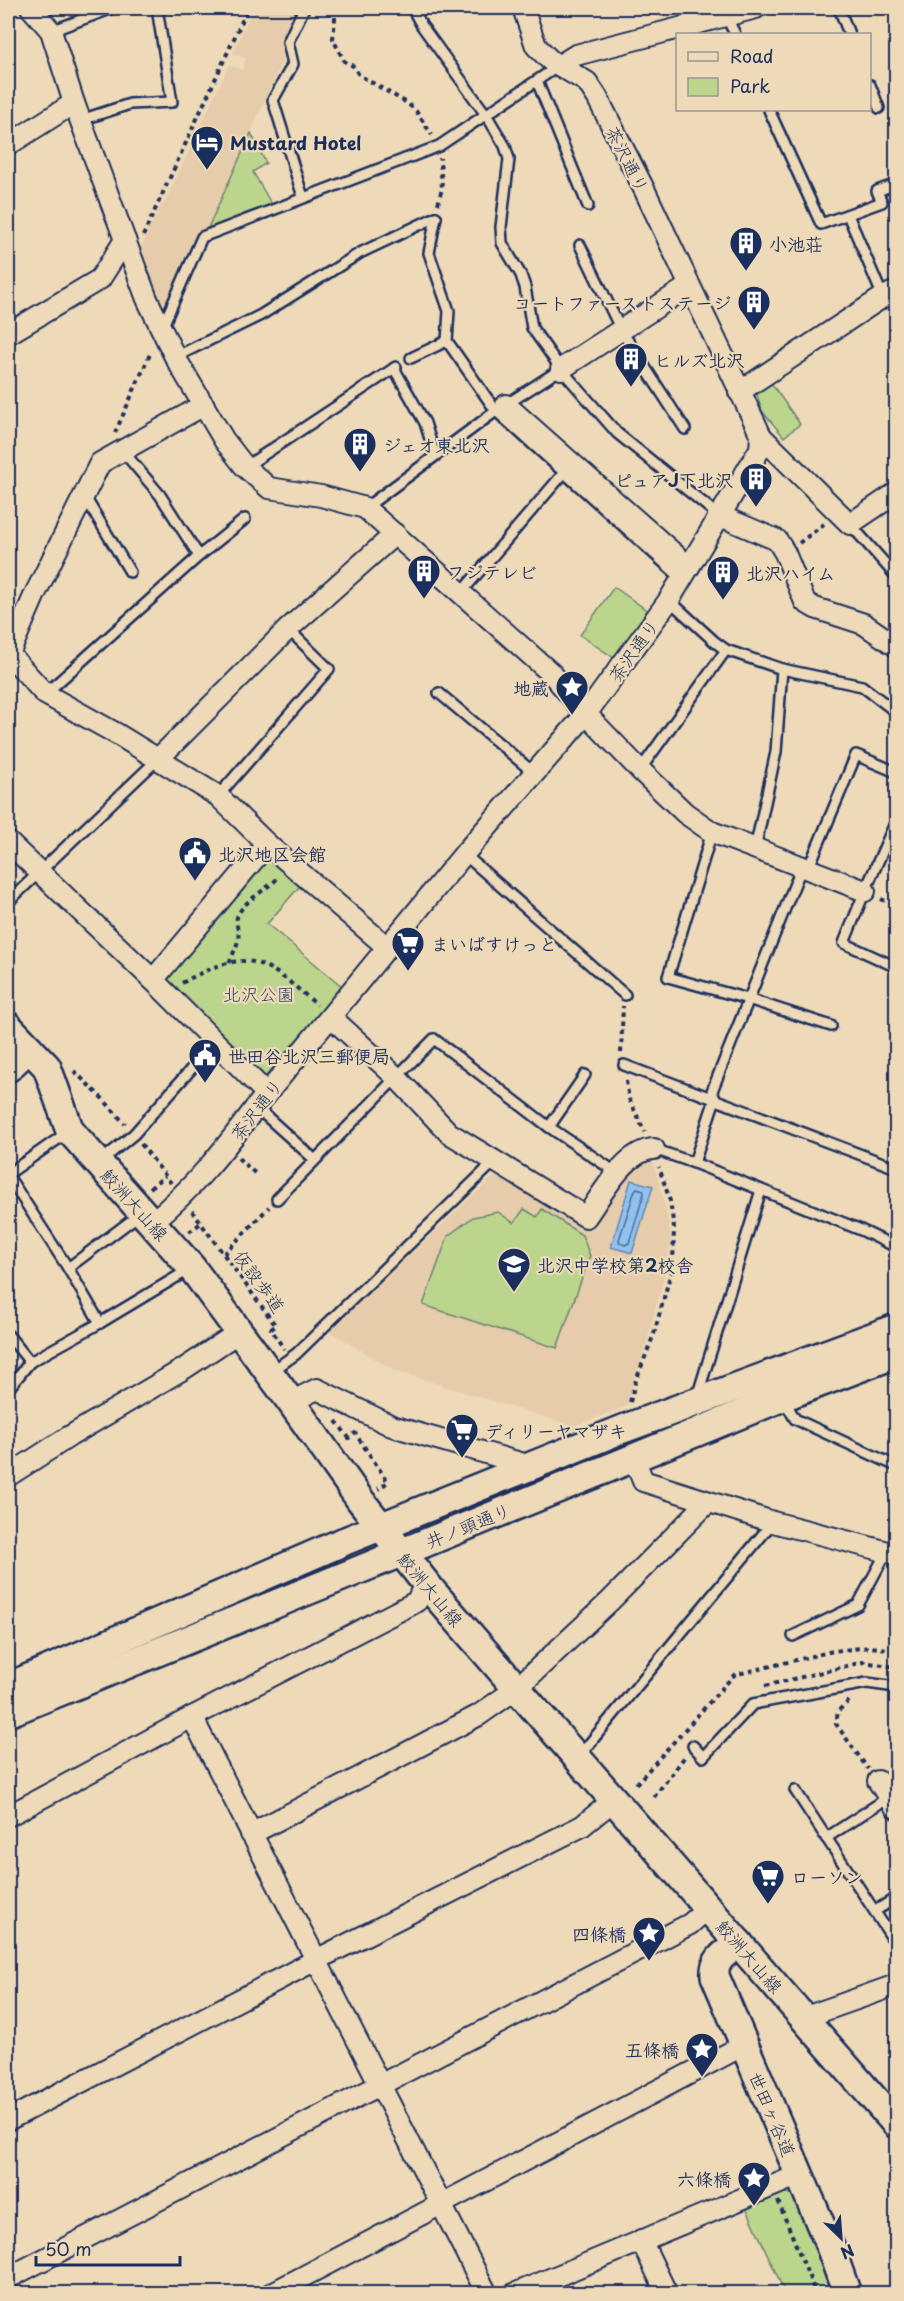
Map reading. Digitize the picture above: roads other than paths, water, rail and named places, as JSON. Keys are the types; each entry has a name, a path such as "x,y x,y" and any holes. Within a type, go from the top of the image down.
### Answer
{"main road":[{"name":"鮫洲大山線","path":"8,1026 47,1067 70,1131 98,1163 146,1210 239,1332 280,1365 291,1402 351,1488 425,1583 897,2124"},
{"path":"8,1068 29,1048"},
{"name":"井ノ頭通り","path":"9,1700 345,1540 623,1429 897,1328"},
{"name":"井ノ頭通り","path":"9,1700 401,1553 783,1397 897,1354"},
{"name":"世田ヶ谷道","path":"739,1943 719,1958 714,1972 847,2294"}],"street":[{"path":"31,8 51,31 77,112 147,299 176,357 224,440 245,467 268,488 321,496 365,508 552,674 586,714 640,770 685,813 712,832 865,891"},
{"name":"茶沢通り","path":"146,1210 182,1198 226,1147 325,1012 387,947 464,854 586,714 669,600 718,515 760,449 761,436 645,191 597,97 587,82 550,60 536,46 523,8"},
{"path":"560,65 576,55 705,13 725,14 756,8"},
{"path":"8,145 77,112"},
{"path":"8,334 100,279 124,240"},
{"path":"561,369 689,286"},
{"path":"739,392 890,294"},
{"path":"204,405 100,463 35,594 8,664 45,694 218,796 267,844 387,947"},
{"path":"501,408 686,573"},
{"path":"761,436 844,518 897,493"},
{"path":"718,515 781,546 804,602 814,608 864,624 897,646"},
{"path":"158,759 288,629 395,534"},
{"path":"8,842 215,1042 261,1101"},
{"path":"160,987 267,844"},
{"path":"325,1012 396,1077 449,1133 586,1217 636,1154 645,1149 654,1149"},
{"path":"8,1476 70,1436 185,1368 239,1332"},
{"path":"291,1402 317,1389 392,1426 531,1466"},
{"path":"634,1458 643,1481 773,1522 892,1553"},
{"path":"251,1834 479,1715 516,1689 610,1600 708,1502"},
{"path":"8,1816 192,1717 412,1604 417,1601 425,1583"},
{"path":"192,1717 487,2294"},
{"path":"8,2120 316,1960 582,1826 614,1800"},
{"path":"8,2278 690,1924 708,1908"},
{"path":"803,2018 897,1985"},
{"path":"270,2294 744,2045"},
{"path":"514,2294 799,2175"},
{"path":"641,2240 667,2294"}],"lane":[{"path":"51,31 113,8"},
{"path":"77,112 130,104 172,102 157,8"},
{"path":"303,197 273,100 293,64 288,42 304,8"},
{"path":"412,8 422,26 487,116 505,146 509,159 501,228 502,243 521,275 532,328 561,369 617,433 718,515"},
{"path":"838,8 849,33"},
{"path":"725,14 734,33"},
{"path":"162,329 202,237 439,146 560,65"},
{"path":"537,81 588,206"},
{"path":"871,88 879,108"},
{"path":"769,111 821,224 882,202 877,191 897,184"},
{"path":"848,216 890,294"},
{"path":"176,357 261,315 360,253 436,217 429,253 449,311 447,341 501,408 563,474 686,573"},
{"path":"580,245 621,330 685,429"},
{"path":"411,358 447,341"},
{"path":"245,467 395,368 425,423 435,455"},
{"path":"365,508 501,408 561,369"},
{"path":"122,450 160,495 199,556"},
{"path":"460,594 563,474"},
{"path":"84,495 130,572"},
{"path":"844,518 897,576"},
{"path":"45,694 199,556 245,519"},
{"path":"669,600 714,642 726,650 782,669 862,686 897,712"},
{"path":"218,796 329,669 288,629"},
{"path":"640,770 726,650"},
{"path":"755,849 776,753 782,669"},
{"path":"439,693 534,773"},
{"path":"694,1163 715,1099 712,1091 748,999 856,755 897,772"},
{"path":"8,902 158,759"},
{"path":"897,821 844,943 897,967"},
{"path":"712,832 668,977 748,999 831,1026"},
{"path":"464,854 625,995"},
{"path":"277,1199 434,1040 549,1127 618,1174"},
{"path":"98,1163 134,1134 215,1042"},
{"path":"624,1065 897,1168"},
{"path":"549,1127 585,1075"},
{"path":"261,1101 314,1159"},
{"path":"70,1131 8,1175 68,1268 100,1323"},
{"path":"654,1149 861,1230 897,1247"},
{"path":"280,1365 495,1161"},
{"path":"694,1404 761,1190"},
{"path":"68,1268 146,1210"},
{"path":"8,1389 30,1362 192,1268"},
{"path":"8,1335 30,1362"},
{"path":"783,1397 795,1419 897,1466"},
{"path":"577,1758 773,1522"},
{"path":"793,1636 858,1605 892,1553"},
{"path":"693,1746 703,1757 753,1704 867,1683 897,1687"},
{"path":"795,1790 897,1944"},
{"path":"826,1838 888,1796"},
{"path":"875,1911 897,1898"}],"water":[{"path":"631,1180 653,1186 632,1253 611,1247"}],"place":[{"name":"Mustard Hotel","path":"207,171"},
{"name":"小池荘","path":"746,272"},
{"name":"コートファーストステージ","path":"754,331"},
{"name":"ヒルズ北沢","path":"631,388"},
{"name":"ジェオ東北沢","path":"360,473"},
{"name":"ピュアJ下北沢","path":"756,508"},
{"name":"フジテレビ","path":"424,600"},
{"name":"北沢ハイム","path":"723,601"},
{"name":"地蔵","path":"572,716"},
{"name":"北沢地区会館","path":"195,882"},
{"name":"まいばすけっと","path":"408,972"},
{"name":"世田谷北沢三郵便局","path":"205,1084"},
{"name":"北沢中学校第2校舎","path":"514,1293"},
{"name":"ディリーヤマザキ","path":"462,1459"},
{"name":"ローソン","path":"768,1905"},
{"name":"四條橋","path":"649,1962"},
{"name":"五條橋","path":"702,2078"},
{"name":"六條橋","path":"754,2207"}],"park label":[{"name":"北沢公園","path":"259,993"}]}
